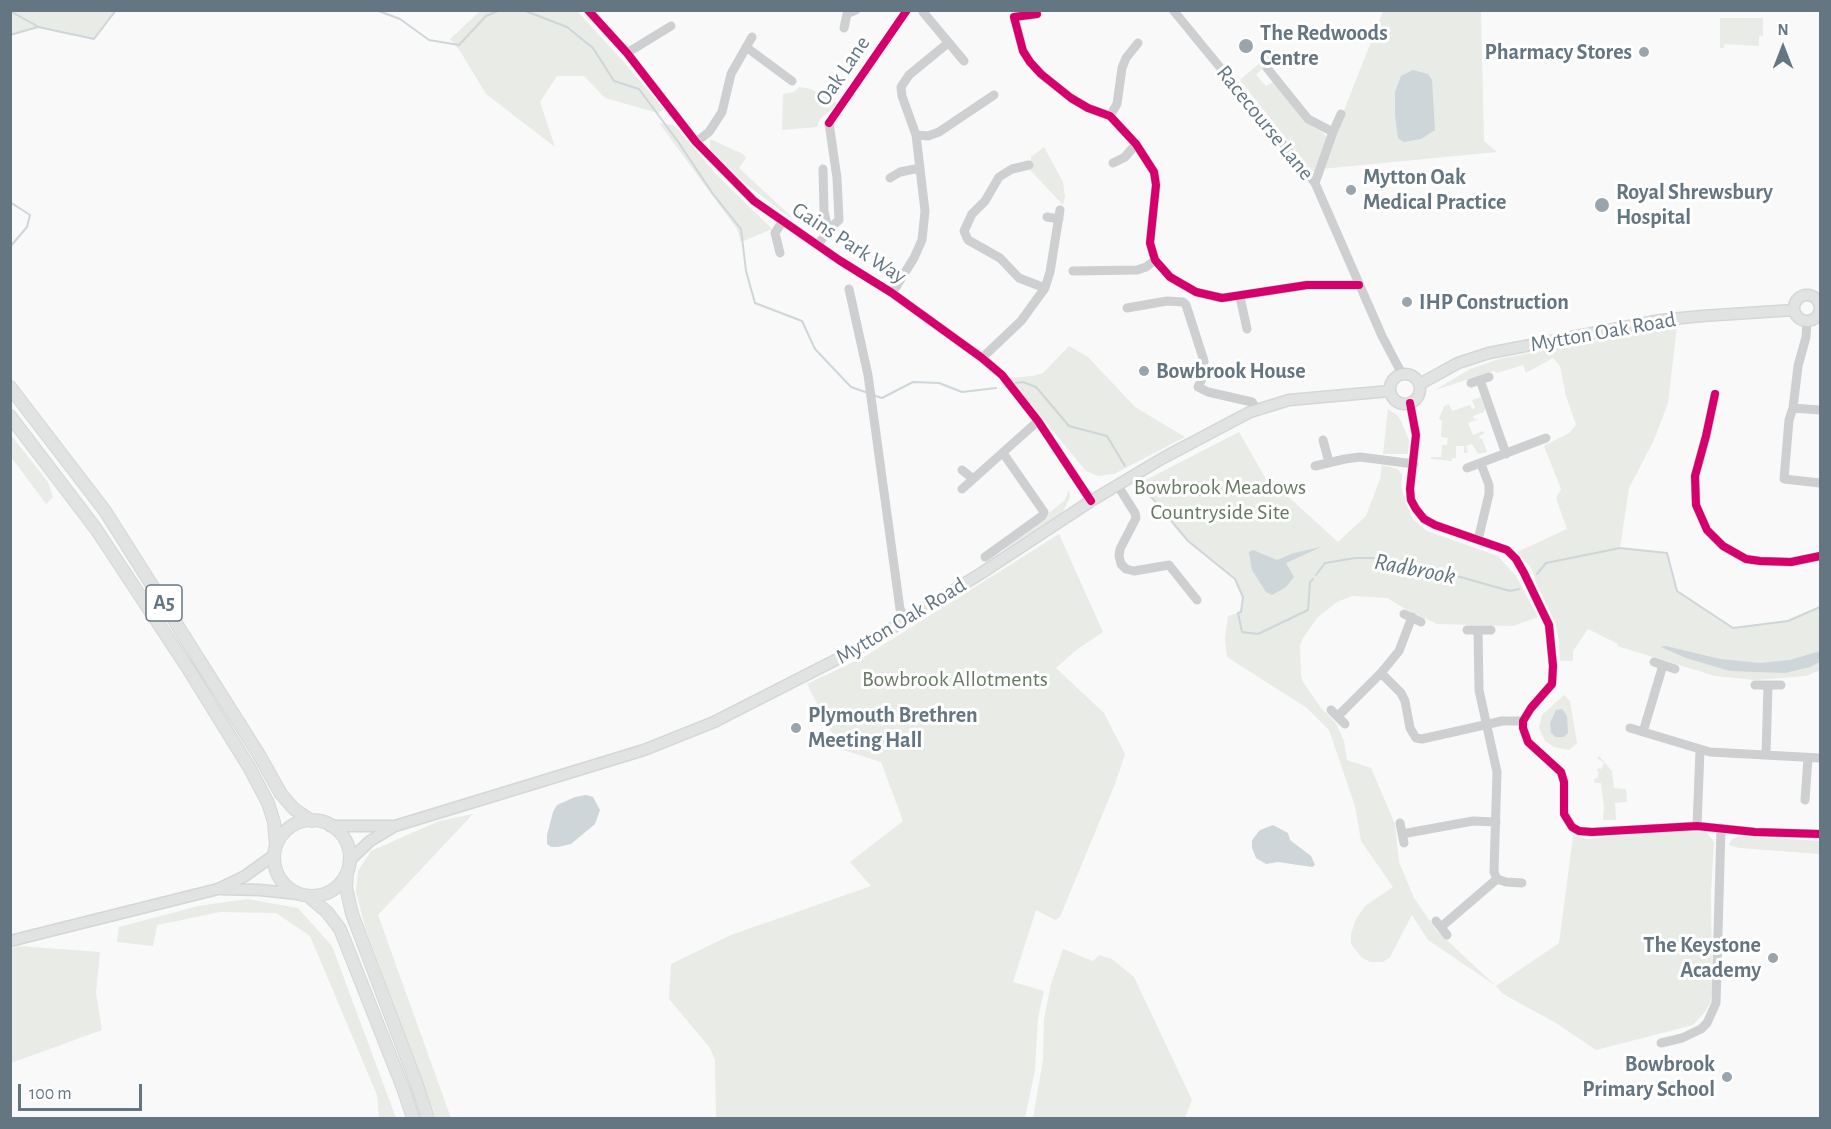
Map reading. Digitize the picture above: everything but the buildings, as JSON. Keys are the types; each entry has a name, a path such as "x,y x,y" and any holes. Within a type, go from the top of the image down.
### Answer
{"highway":[{"name":"A5","path":"10,387 105,512 246,734 281,794 294,809 312,821"},
{"name":"A5","path":"10,416 96,529 189,670 249,767 268,803 274,822 275,850"},
{"path":"413,1119 340,929 327,912 282,881 275,869 275,850 290,828 297,824 312,821 330,826 345,841 348,898 428,1119"},
{"path":"303,895 322,895 334,889 348,867"}],"main road":[{"name":"Mytton Oak Road","path":"1420,384 1458,363 1489,353 1661,320 1794,310 1798,298 1806,295 1816,299 1820,309 1817,316 1807,321"},
{"path":"1794,310 1800,320 1807,321"},
{"path":"1402,374 1413,376 1420,384 1419,394 1410,403 1401,404 1390,392 1394,378 1402,374"},
{"name":"Mytton Oak Road","path":"348,867 370,841 395,826 634,754 714,722 796,681 906,621 1091,501 1164,458 1257,410 1289,400 1390,392"},
{"name":"Mytton Oak Road","path":"330,826 395,826"},
{"path":"10,941 218,890 245,876 275,850"},
{"path":"218,890 260,890 303,895"}],"street":[{"name":"Gains Park Way","path":"588,10 627,53 696,142 754,201 782,222 892,293 1002,375 1038,421 1091,501"},
{"name":"Racecourse Lane","path":"1173,10 1315,183 1382,336 1402,374"},
{"path":"844,28 849,12"},
{"path":"923,12 964,61"},
{"path":"1037,14 1013,14 1023,51 1041,74 1071,98 1088,108 1110,116 1136,144 1154,172 1156,185 1150,234 1152,252 1155,260 1170,277 1196,292 1220,298 1240,297 1307,285 1359,285"},
{"path":"627,53 652,31 671,26"},
{"path":"696,142 709,132 722,112 731,74 752,37"},
{"path":"892,293 914,258 922,240 925,211 916,135 902,96 902,87 909,75 948,43"},
{"path":"1110,116 1117,104 1122,55 1138,43"},
{"path":"746,47 792,81"},
{"path":"1267,68 1308,119 1333,132"},
{"path":"916,135 928,136 939,132 994,95"},
{"path":"1315,183 1341,114"},
{"name":"Oak Lane","path":"818,245 828,230 839,220 837,178 829,123"},
{"path":"1113,164 1125,157 1136,144"},
{"path":"1029,165 1012,169 999,177 985,201 972,214 964,231 968,240 1000,258 1019,278 1045,288"},
{"path":"890,178 899,168 920,168"},
{"path":"823,169 824,211 828,230"},
{"path":"1154,172 1165,169"},
{"path":"982,358 1021,321 1045,288 1060,214 1047,217"},
{"path":"780,253 775,233 782,222"},
{"path":"1072,271 1086,266 1123,271 1137,270 1155,260"},
{"path":"849,289 871,394 900,609 906,621"},
{"path":"1240,297 1247,329"},
{"path":"1127,308 1167,301 1183,302 1186,305 1204,361 1202,379 1198,387 1208,392 1252,402 1257,410"},
{"path":"1807,321 1806,337 1789,420 1784,479 1821,483"},
{"path":"1480,380 1506,454"},
{"path":"1715,394 1695,476 1696,506 1707,530 1723,546 1746,559 1791,562 1821,556"},
{"path":"1410,403 1416,435 1410,489 1411,500 1424,519 1435,525 1507,550 1516,559 1549,625 1553,666 1552,684 1523,721 1528,742 1561,772 1564,782 1563,814 1572,827 1579,831 1592,832 1697,826 1821,834"},
{"path":"1793,408 1821,410"},
{"path":"962,489 1038,421"},
{"path":"1467,468 1546,438"},
{"path":"1323,440 1329,462"},
{"path":"985,556 1042,516 1044,512 1003,453"},
{"path":"1315,466 1360,457 1414,464"},
{"path":"1478,540 1489,494 1489,485 1481,464"},
{"path":"962,470 972,478"},
{"path":"1118,486 1136,518 1120,549 1121,564 1126,569 1134,571 1169,566 1197,600"},
{"path":"1345,724 1335,713 1381,673 1399,651 1413,618"},
{"path":"1467,630 1491,630"},
{"path":"1478,630 1479,690 1497,772 1494,872 1497,879 1522,883"},
{"path":"1643,732 1658,664 1674,669"},
{"path":"1381,673 1401,693 1405,701 1410,728 1416,738 1422,740 1502,722 1523,721"},
{"path":"1755,685 1781,685"},
{"path":"1767,755 1768,685"},
{"path":"1630,728 1700,750 1821,758"},
{"path":"1697,826 1700,750"},
{"path":"1805,800 1808,758"},
{"path":"1400,824 1403,838 1473,821 1496,822"},
{"path":"1661,1043 1682,1038 1701,1029 1707,1023 1716,1003 1721,828"},
{"path":"1441,927 1497,879"}],"green space":[{"path":"11,10 117,11 94,39 38,27 11,35"},
{"path":"480,11 577,11 664,109 658,113 605,98 584,76 557,76 540,102 555,147 486,94 450,39"},
{"path":"1383,11 1481,11 1484,141 1497,152 1321,169"},
{"path":"1720,18 1763,18 1763,36 1759,36 1759,46 1724,44 1724,48 1720,48"},
{"path":"1270,54 1274,57 1256,75 1266,86 1273,82 1305,122 1328,138 1317,171 1312,171 1240,80"},
{"path":"799,87 811,89 838,104 819,120 817,127 782,130 783,94 794,92"},
{"path":"659,123 674,125 717,175 772,229 741,242 737,229"},
{"path":"710,139 743,154 746,158 739,168 794,219 742,181 710,150"},
{"path":"1044,147 1063,182 1065,196 1063,205 1030,170 1031,157"},
{"path":"1677,325 1668,403 1654,440 1629,488 1620,548 1667,553 1677,591 1733,628 1788,621 1820,607 1820,670 1806,676 1756,680 1715,676 1617,646 1618,644 1588,629 1573,651 1573,661 1560,661 1555,622 1532,569 1517,552 1567,529 1556,498 1561,489 1544,446 1569,433 1576,425 1566,396 1560,366 1553,358 1526,373 1523,365 1497,373 1494,371 1435,390 1470,369 1499,359"},
{"path":"1069,346 1088,357 1135,407 1185,437 1114,474 1098,476 1086,471 1009,378 1043,373"},
{"path":"1481,397 1484,412 1473,416 1474,419 1479,419 1468,423 1473,435 1483,431 1484,434 1479,436 1487,452 1478,454 1472,444 1466,446 1468,453 1464,453 1464,446 1456,446 1456,458 1452,458 1452,461 1431,459 1431,457 1441,457 1442,445 1447,445 1448,438 1441,437 1442,421 1439,419 1444,406 1449,404 1452,411 1470,405 1472,409 1475,408 1472,400"},
{"path":"1388,409 1398,416 1402,423 1409,440 1408,454 1383,454"},
{"name":"Bowbrook Meadows Countryside Site","path":"1239,432 1267,481 1270,480 1338,542 1366,516 1380,479 1382,465 1398,469 1402,475 1401,487 1414,520 1427,531 1498,556 1516,576 1538,617 1513,626 1437,624 1387,598 1352,596 1337,602 1317,618 1300,645 1303,682 1321,708 1336,723 1344,741 1347,760 1371,768 1395,824 1399,862 1414,898 1437,931 1496,986 1428,940 1412,915 1390,957 1383,962 1370,962 1361,957 1351,944 1351,934 1356,919 1365,906 1393,887 1361,841 1355,806 1329,730 1307,708 1227,657 1225,638 1228,616 1241,612 1243,597 1235,579 1188,541 1153,499 1136,485"},
{"path":"10,434 48,482 53,497 46,504 11,457"},
{"path":"1069,489 1070,497 1063,512 1002,551 1065,500"},
{"name":"Bowbrook Allotments","path":"1059,534 1103,632 1075,651 1056,668 1104,713 1125,754 1115,784 1060,917 1055,920 1036,910 1013,982 1044,991 1038,1018 1035,1070 1025,1118 716,1118 715,1060 710,1048 669,999 671,964 731,935 871,886 850,862 903,821 881,762 840,749 807,684 864,657"},
{"path":"1564,695 1570,701 1577,743 1569,750 1554,747 1545,741 1539,728 1542,715"},
{"path":"1599,756 1612,771 1614,788 1626,789 1627,802 1615,803 1616,820 1603,820 1601,783 1594,783 1599,772 1598,768 1601,769 1604,763 1597,758"},
{"path":"473,814 378,915 451,1118 436,1118 365,927 356,892 358,871 371,851 439,821"},
{"path":"1656,832 1706,832 1714,842 1711,892 1712,993 1705,1012 1693,1025 1596,1050 1556,1023 1503,994 1496,986 1559,943 1573,836 1587,839"},
{"path":"1738,836 1820,841 1820,854 1739,848 1729,845 1731,840"},
{"path":"247,899 298,908 332,946 396,1118 379,1118 377,1095 310,936 276,913 220,912 157,925 153,946 117,942 119,927 198,906"},
{"path":"18,946 100,952 96,993 102,1030 11,1063 11,949"},
{"path":"1063,949 1093,961 1099,955 1112,959 1134,977 1192,1100 1185,1118 1033,1118 1043,1060 1044,1019 1051,984"}],"shaded area":[{"path":"1413,70 1428,74 1432,80 1435,130 1421,139 1404,142 1398,138 1395,92 1401,76"},
{"path":"1321,547 1286,563 1294,577 1286,587 1272,595 1266,592 1252,570 1249,552 1253,550 1277,560 1294,553"},
{"path":"1666,646 1720,659 1760,663 1790,660 1820,651 1820,662 1785,673 1730,671 1686,658 1661,647"},
{"path":"1562,709 1567,716 1568,733 1564,737 1556,737 1551,733 1550,723 1556,710"},
{"path":"586,795 593,797 600,810 595,824 571,844 551,847 547,844 547,835 557,805"},
{"path":"1273,825 1288,833 1290,840 1311,856 1315,865 1312,867 1278,862 1266,864 1256,858 1252,840 1260,830"}],"waterway":[{"name":"Radbrook","path":"10,35 38,27 94,39 116,10"},
{"name":"Radbrook","path":"376,10 400,19 429,40 459,45 486,16 500,10"},
{"name":"Radbrook","path":"523,10 567,27 593,48 614,81 639,89 713,194 741,229 746,271 755,303 802,321 815,349 851,387 868,393"},
{"path":"10,11 37,26"},
{"name":"Radbrook","path":"10,202 30,215 27,227 10,247"},
{"name":"Radbrook","path":"873,395 882,398 913,382 939,383 962,392 996,388"},
{"name":"Radbrook","path":"1016,383 1023,382 1036,387 1069,426 1107,436 1125,466"},
{"name":"Radbrook","path":"1136,485 1153,499 1188,541 1235,579 1243,597 1241,612 1238,613 1242,632 1258,634 1308,610 1310,582 1313,579"},
{"name":"Radbrook","path":"1537,574 1546,563 1620,548 1667,553 1677,591 1733,628 1788,621 1820,607"},
{"name":"Radbrook","path":"1316,575 1325,563 1372,558 1421,566 1510,591 1519,589"}],"cycle path":[{"path":"588,10 627,53 696,142 754,201 839,260 892,293 1002,375 1038,421 1091,501"},
{"path":"829,123 907,10"},
{"path":"1037,14 1014,17 1023,51 1030,62 1071,98 1088,108 1110,116 1136,144 1154,172 1156,185 1150,243 1155,260 1170,277 1196,292 1222,298 1307,285 1359,285"},
{"path":"1715,394 1695,476 1696,505 1707,530 1723,546 1746,559 1791,562 1820,556"},
{"path":"1410,403 1416,435 1410,489 1411,500 1416,509 1424,519 1435,525 1507,550 1516,559 1524,573 1549,625 1553,666 1552,684 1531,708 1523,721 1523,728 1528,742 1561,772 1564,782 1564,814 1572,827 1579,831 1592,832 1697,826 1755,832 1820,834"}],"place":[{"name":"The Redwoods Centre","path":"1246,46"},
{"name":"Pharmacy Stores","path":"1644,52"},
{"name":"Mytton Oak Medical Practice","path":"1351,190"},
{"name":"Royal Shrewsbury Hospital","path":"1602,205"},
{"name":"IHP Construction","path":"1407,302"},
{"name":"Bowbrook House","path":"1144,371"},
{"name":"Plymouth Brethren Meeting Hall","path":"796,728"},
{"name":"The Keystone Academy","path":"1773,958"},
{"name":"Bowbrook Primary School","path":"1727,1077"}]}
